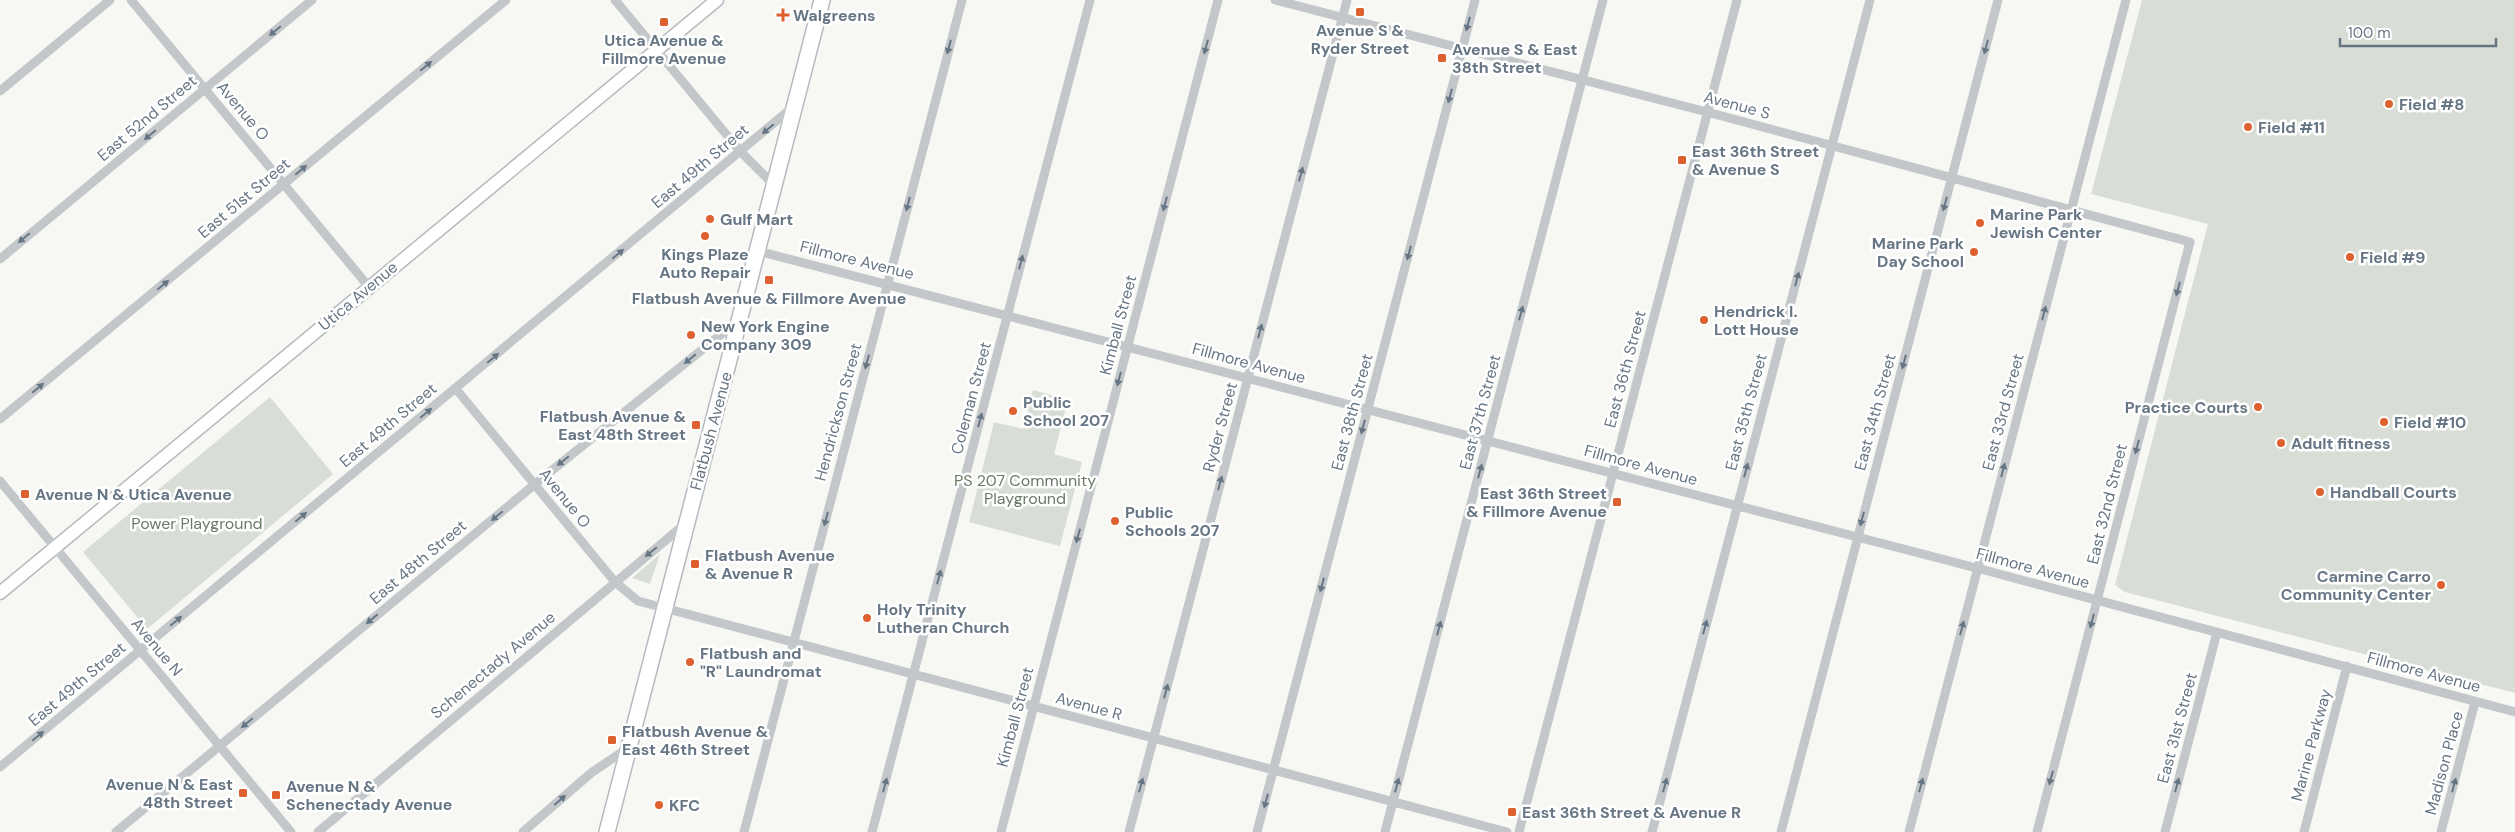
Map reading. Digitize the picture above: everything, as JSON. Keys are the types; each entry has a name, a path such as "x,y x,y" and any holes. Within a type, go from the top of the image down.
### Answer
{"main road":[{"name":"Utica Avenue","path":"0,593 717,0"},
{"name":"Flatbush Avenue","path":"607,832 664,609 742,318 822,0"}],"street":[{"path":"0,91 110,0"},
{"name":"Avenue O","path":"131,0 369,287"},
{"name":"East 52nd Street","path":"0,259 312,0"},
{"name":"East 51st Street","path":"0,420 506,0"},
{"path":"615,0 740,151 775,186"},
{"name":"Hendrickson Street","path":"744,832 962,0"},
{"name":"Coleman Street","path":"872,832 1090,0"},
{"name":"Kimball Street","path":"1001,832 1218,0"},
{"name":"Avenue S","path":"1275,0 1707,112 2190,242"},
{"name":"Ryder Street","path":"1129,832 1346,0"},
{"name":"East 38th Street","path":"1257,832 1475,0"},
{"name":"East 37th Street","path":"1385,832 1603,0"},
{"name":"East 36th Street","path":"1519,832 1737,0"},
{"name":"East 35th Street","path":"1652,832 1870,0"},
{"name":"East 34th Street","path":"1780,832 1998,0"},
{"name":"East 33rd Street","path":"1909,832 2126,0"},
{"name":"East 49th Street","path":"0,767 795,106"},
{"name":"East 32nd Street","path":"2037,832 2190,242"},
{"name":"Fillmore Avenue","path":"758,251 2098,600 2515,712"},
{"name":"East 48th Street","path":"116,832 535,484 742,318"},
{"name":"Avenue O","path":"456,389 614,582 638,601 664,609"},
{"name":"Avenue N","path":"0,481 291,832"},
{"name":"Schenectady Avenue","path":"318,832 614,582 688,522"},
{"name":"Avenue R","path":"664,609 1507,832"},
{"name":"East 31st Street","path":"2165,832 2217,632"},
{"name":"Marine Parkway","path":"2304,832 2347,666"},
{"name":"Madison Place","path":"2441,832 2476,702"},
{"path":"523,832 591,774 628,748"}],"green space":[{"path":"2142,0 2515,0 2515,693 2125,592 2115,585 2208,224 2091,194"},
{"name":"PS 207 Community Playground","path":"1033,390 1068,400 1054,454 1082,462 1060,546 969,522 994,422 1023,429"},
{"name":"Power Playground","path":"270,397 333,474 147,629 83,552"},
{"path":"660,554 650,584 632,578"}],"place":[{"name":"Avenue S & Ryder Street","path":"1360,12"},
{"name":"Walgreens","path":"783,15"},
{"name":"Utica Avenue & Fillmore Avenue","path":"664,22"},
{"name":"Avenue S & East 38th Street","path":"1442,58"},
{"name":"Field #8","path":"2389,104"},
{"name":"Field #11","path":"2248,127"},
{"name":"East 36th Street & Avenue S","path":"1682,160"},
{"name":"Gulf Mart","path":"710,219"},
{"name":"Marine Park Jewish Center","path":"1980,223"},
{"name":"Kings Plaze Auto Repair","path":"705,236"},
{"name":"Marine Park Day School","path":"1974,252"},
{"name":"Field #9","path":"2350,257"},
{"name":"Flatbush Avenue & Fillmore Avenue","path":"769,280"},
{"name":"Hendrick I. Lott House","path":"1704,320"},
{"name":"New York Engine Company 309","path":"691,335"},
{"name":"Practice Courts","path":"2258,407"},
{"name":"Public School 207","path":"1013,411"},
{"name":"Field #10","path":"2384,422"},
{"name":"Flatbush Avenue & East 48th Street","path":"696,425"},
{"name":"Adult fitness","path":"2281,443"},
{"name":"Handball Courts","path":"2320,492"},
{"name":"Avenue N & Utica Avenue","path":"25,494"},
{"name":"East 36th Street & Fillmore Avenue","path":"1617,502"},
{"name":"Public Schools 207","path":"1115,521"},
{"name":"Flatbush Avenue & Avenue R","path":"695,564"},
{"name":"Carmine Carro Community Center","path":"2441,585"},
{"name":"Holy Trinity Lutheran Church","path":"867,618"},
{"name":"Flatbush and \"R\" Laundromat","path":"690,662"},
{"name":"Flatbush Avenue & East 46th Street","path":"612,740"},
{"name":"Avenue N & East 48th Street","path":"243,793"},
{"name":"Avenue N & Schenectady Avenue","path":"276,795"},
{"name":"KFC","path":"659,805"},
{"name":"East 36th Street & Avenue R","path":"1512,812"}]}
